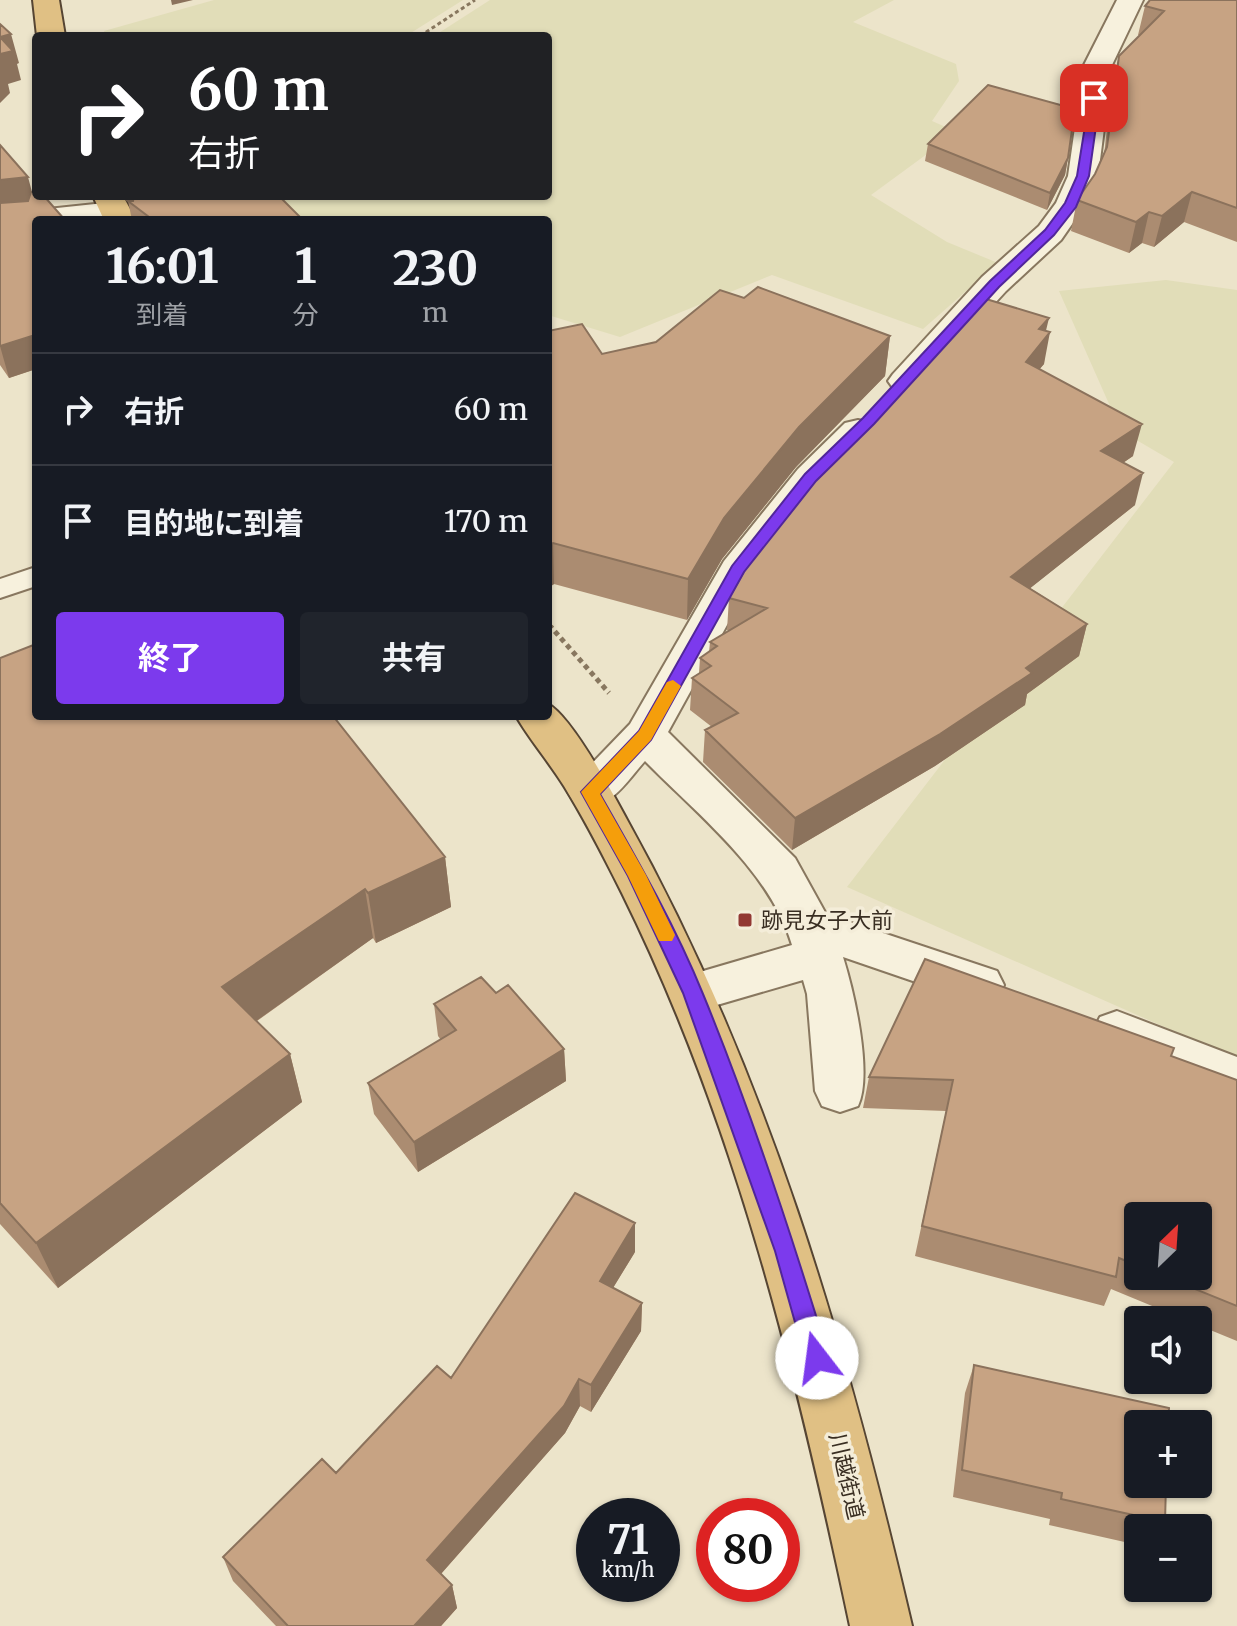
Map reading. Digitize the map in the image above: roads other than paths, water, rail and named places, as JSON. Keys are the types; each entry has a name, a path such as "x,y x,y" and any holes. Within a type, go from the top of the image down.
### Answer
{"highway":[{"path":"46,0 50,32"},
{"name":"川越街道","path":"540,720 590,792 637,875 693,993 794,1277 847,1467 881,1626"}],"street":[{"path":"590,792 645,735 738,570 811,477 868,421 994,284 1050,233 1071,204 1083,176 1098,65 1130,0"},
{"path":"57,216 114,209"},
{"path":"0,223 32,219"},
{"path":"645,735 779,870 815,942 831,994 840,1091"},
{"path":"693,993 815,942 1021,999"},
{"path":"1081,1019 1171,1050 1237,1079"}],"lane":[{"path":"0,588 32,577"}],"place":[{"name":"跡見女子大前","path":"745,920"}]}
